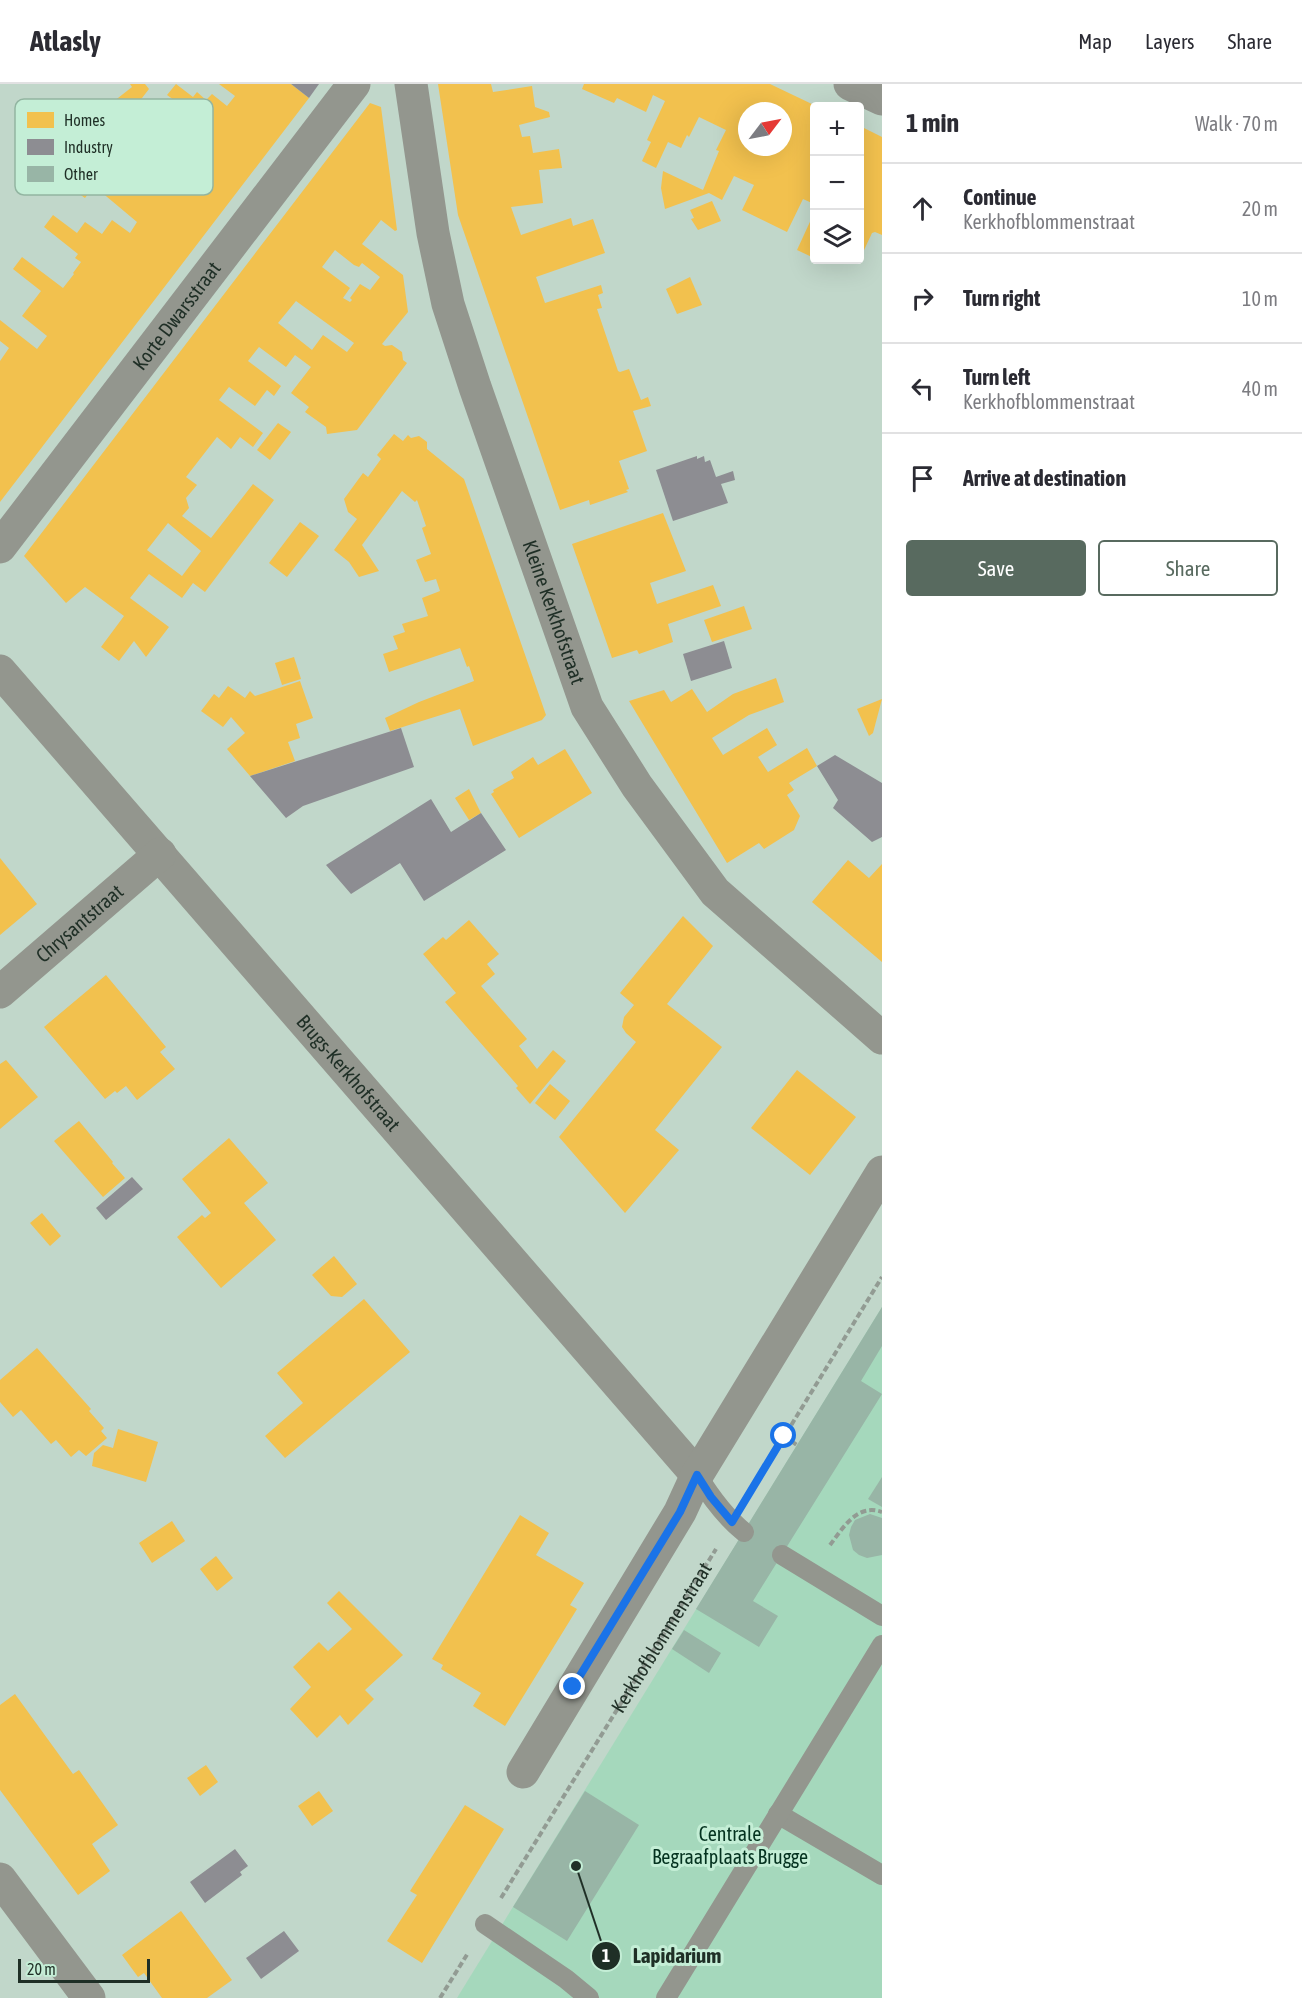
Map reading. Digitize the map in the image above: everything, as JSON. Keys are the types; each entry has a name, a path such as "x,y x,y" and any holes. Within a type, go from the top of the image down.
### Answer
{"street":[{"name":"Korte Dwarsstraat","path":"0,547 354,84"},
{"name":"Kleine Kerkhofstraat","path":"411,84 433,233 448,304 587,707 637,786 715,892 882,1038"},
{"path":"850,84 882,99"},
{"name":"Brugs-Kerkhofstraat","path":"0,671 697,1475"},
{"name":"Chrysantstraat","path":"0,992 160,854"},
{"path":"523,1772 680,1512 697,1475 882,1172"},
{"path":"0,1879 89,1998"}],"lane":[{"path":"697,1475 711,1497 738,1527"},
{"path":"782,1555 882,1616"},
{"path":"666,1998 882,1646"},
{"path":"778,1814 882,1875"},
{"path":"485,1924 566,1979 589,1998"}],"path":[{"name":"Kerkhofblommenstraat","path":"440,1998 738,1527 784,1436 882,1277"},
{"path":"784,1436 797,1445"},
{"path":"811,1573 847,1523 858,1513 875,1509 882,1512"}],"green space":[{"name":"Centrale Begraafplaats Brugge","path":"882,1307 882,1998 457,1998"}],"building: Homes":[{"path":"130,84 145,84 149,89 141,99 117,99 132,87"},
{"path":"176,84 193,97 197,92 205,99 173,99 167,95"},
{"path":"219,84 291,84 309,98 0,502 0,361 9,348 0,341 0,320 37,349 47,336 22,316 41,291 13,269 22,257 63,288 74,274 81,262 75,258 78,254 44,227 53,215 77,233 85,222 102,234 112,220 130,233 137,222 105,195 213,195 213,99 207,99 212,94 227,106 235,96"},
{"path":"438,84 491,84 493,92 532,86 535,107 549,112 550,117 519,125 522,137 530,136 533,153 559,149 562,168 539,170 543,203 511,207 521,235 571,218 573,226 593,219 605,253 536,277 545,303 601,285 603,293 598,295 602,308 597,309 618,371 629,369 641,400 648,397 651,406 633,411 647,451 619,461 628,492 590,505 589,500 560,510 458,215"},
{"path":"584,84 770,84 810,103 810,202 803,199 787,232 742,210 754,185 734,176 722,200 709,193 665,209 661,188 663,171 703,190 719,151 716,150 726,130 699,117 681,148 668,142 656,168 642,161 651,142 647,140 665,101 653,95 646,112 617,98 614,103 582,89"},
{"path":"370,103 381,107 397,230 395,231 381,220 362,244 403,275 408,312 382,344 392,345 402,352 403,360 407,363 357,430 327,434 326,427 305,412 309,407 291,393 311,367 295,355 286,367 259,347 248,361 281,386 274,396 267,390 255,406 229,387 219,400 263,433 253,447 240,437 231,449 217,437 186,477 197,485 186,498 189,508 182,516 211,538 253,484 274,500 205,592 193,583 182,598 149,574 130,598 169,627 146,657 134,641 119,661 101,647 124,616 85,587 66,603 24,556","holes":["335,250 354,265 359,267 362,263 380,277 370,290 360,284 350,298 352,300 350,302 343,298 350,288 322,267","296,301 354,343 347,352 323,335 312,350 278,323","168,523 201,551 182,576 147,550"]},
{"path":"864,128 882,137 882,235 872,233 864,250"},
{"path":"712,201 721,221 698,230 691,219 694,218 690,210"},
{"path":"810,222 810,256 797,250"},
{"path":"690,277 702,305 677,314 666,289"},
{"path":"278,423 291,432 270,460 257,450"},
{"path":"394,434 403,441 408,435 411,438 419,436 427,442 427,449 464,479 546,715 542,720 473,746 460,709 390,731 385,718 474,681 460,648 389,672 383,654 398,649 393,636 405,632 402,624 428,616 422,598 440,591 436,579 425,582 416,560 431,554 422,528 426,526 417,500 415,502 402,491 362,545 379,571 359,577 349,562 334,550 357,519 348,512 344,499 363,473 368,477 381,459 377,455"},
{"path":"663,513 686,571 650,583 657,604 713,585 721,606 668,624 673,642 639,654 637,650 612,658 572,544"},
{"path":"300,522 319,536 287,577 269,563"},
{"path":"744,606 752,629 712,642 704,620"},
{"path":"294,657 301,679 282,685 275,663"},
{"path":"776,678 784,702 749,715 712,738 723,755 767,728 777,745 758,757 768,772 807,748 817,766 789,783 794,790 787,795 800,816 794,830 764,849 759,843 727,863 629,701 664,690 671,702 692,689 707,712 733,694"},
{"path":"300,681 313,718 296,724 300,738 288,742 295,761 250,776 227,749 245,733 231,717 223,727 201,711 214,694 219,698 228,686 245,698 250,691 255,696"},
{"path":"882,699 873,733 869,736 857,709"},
{"path":"565,749 592,793 519,838 491,794 493,790 514,778 511,772 533,757 538,765"},
{"path":"469,789 481,813 469,820 455,798"},
{"path":"0,858 37,904 0,935"},
{"path":"848,860 869,878 882,864 882,962 812,902"},
{"path":"683,916 713,946 667,1004 722,1047 655,1130 679,1150 625,1213 559,1137 636,1042 622,1027 624,1017 634,1005 620,993"},
{"path":"469,920 499,954 487,964 495,974 481,986 527,1039 519,1046 537,1069 553,1050 566,1061 530,1104 516,1088 518,1086 445,1002 456,993 423,954 443,937 446,940"},
{"path":"106,975 166,1047 160,1052 175,1069 137,1100 126,1086 105,1099 44,1027"},
{"path":"6,1060 38,1097 0,1129 0,1064"},
{"path":"797,1070 856,1117 810,1175 751,1128"},
{"path":"550,1084 570,1101 555,1120 535,1103"},
{"path":"79,1121 125,1178 103,1197 54,1141"},
{"path":"229,1138 268,1183 244,1203 276,1240 221,1288 177,1237 202,1215 205,1218 211,1213 182,1179"},
{"path":"42,1213 61,1236 50,1246 30,1223"},
{"path":"334,1256 357,1284 342,1297 331,1296 312,1275"},
{"path":"364,1299 410,1352 285,1458 265,1436 303,1403 277,1373"},
{"path":"37,1348 91,1409 89,1411 104,1428 101,1431 107,1438 86,1456 79,1450 71,1457 56,1440 51,1444 21,1410 13,1417 0,1402 0,1380"},
{"path":"118,1429 158,1442 146,1482 92,1466 94,1453 103,1445 113,1448"},
{"path":"520,1515 549,1533 536,1555 584,1583 570,1605 577,1609 505,1726 473,1706 481,1693 441,1669 443,1665 432,1659"},
{"path":"172,1521 185,1541 152,1563 139,1543"},
{"path":"216,1556 233,1578 217,1591 200,1569"},
{"path":"339,1591 403,1655 365,1690 374,1699 348,1725 340,1715 317,1738 290,1709 311,1687 293,1667 319,1642 328,1651 352,1629 327,1603"},
{"path":"15,1694 73,1774 79,1770 118,1825 92,1844 110,1871 78,1895 0,1790 0,1705"},
{"path":"206,1765 218,1782 200,1796 187,1778"},
{"path":"319,1791 333,1811 312,1826 298,1806"},
{"path":"465,1805 504,1829 422,1963 387,1941 417,1895 410,1891"},
{"path":"181,1911 232,1980 207,1998 162,1998 144,1973 138,1977 122,1955"}],"building: Industry":[{"path":"291,84 319,84 309,98"},
{"path":"697,456 697,459 704,456 705,462 710,460 716,477 733,471 735,480 721,484 728,503 673,521 656,470"},
{"path":"724,641 732,668 691,681 683,654"},
{"path":"401,728 414,767 303,806 286,818 250,776"},
{"path":"835,755 882,783 882,837 872,842 833,808 838,800 817,766"},
{"path":"431,799 451,832 481,813 506,850 424,901 400,863 351,894 326,865"},
{"path":"132,1177 143,1189 106,1220 96,1208"},
{"path":"235,1849 248,1866 240,1872 242,1875 205,1903 190,1882"},
{"path":"284,1931 299,1951 261,1979 246,1958"}],"building: Other":[{"path":"882,1307 882,1346 861,1381 882,1394 753,1601 778,1616 759,1647 696,1609"},
{"path":"882,1477 882,1507 868,1499"},
{"path":"870,1514 882,1518 882,1555 867,1558 853,1550 849,1535 855,1520"},
{"path":"684,1630 721,1653 709,1673 672,1649"},
{"path":"585,1791 639,1825 567,1941 513,1907"}],"place":[{"name":"Lapidarium","path":"576,1866"}],"route":[{"path":"573,1687 680,1512 697,1475 711,1497 732,1522 784,1436"}]}
